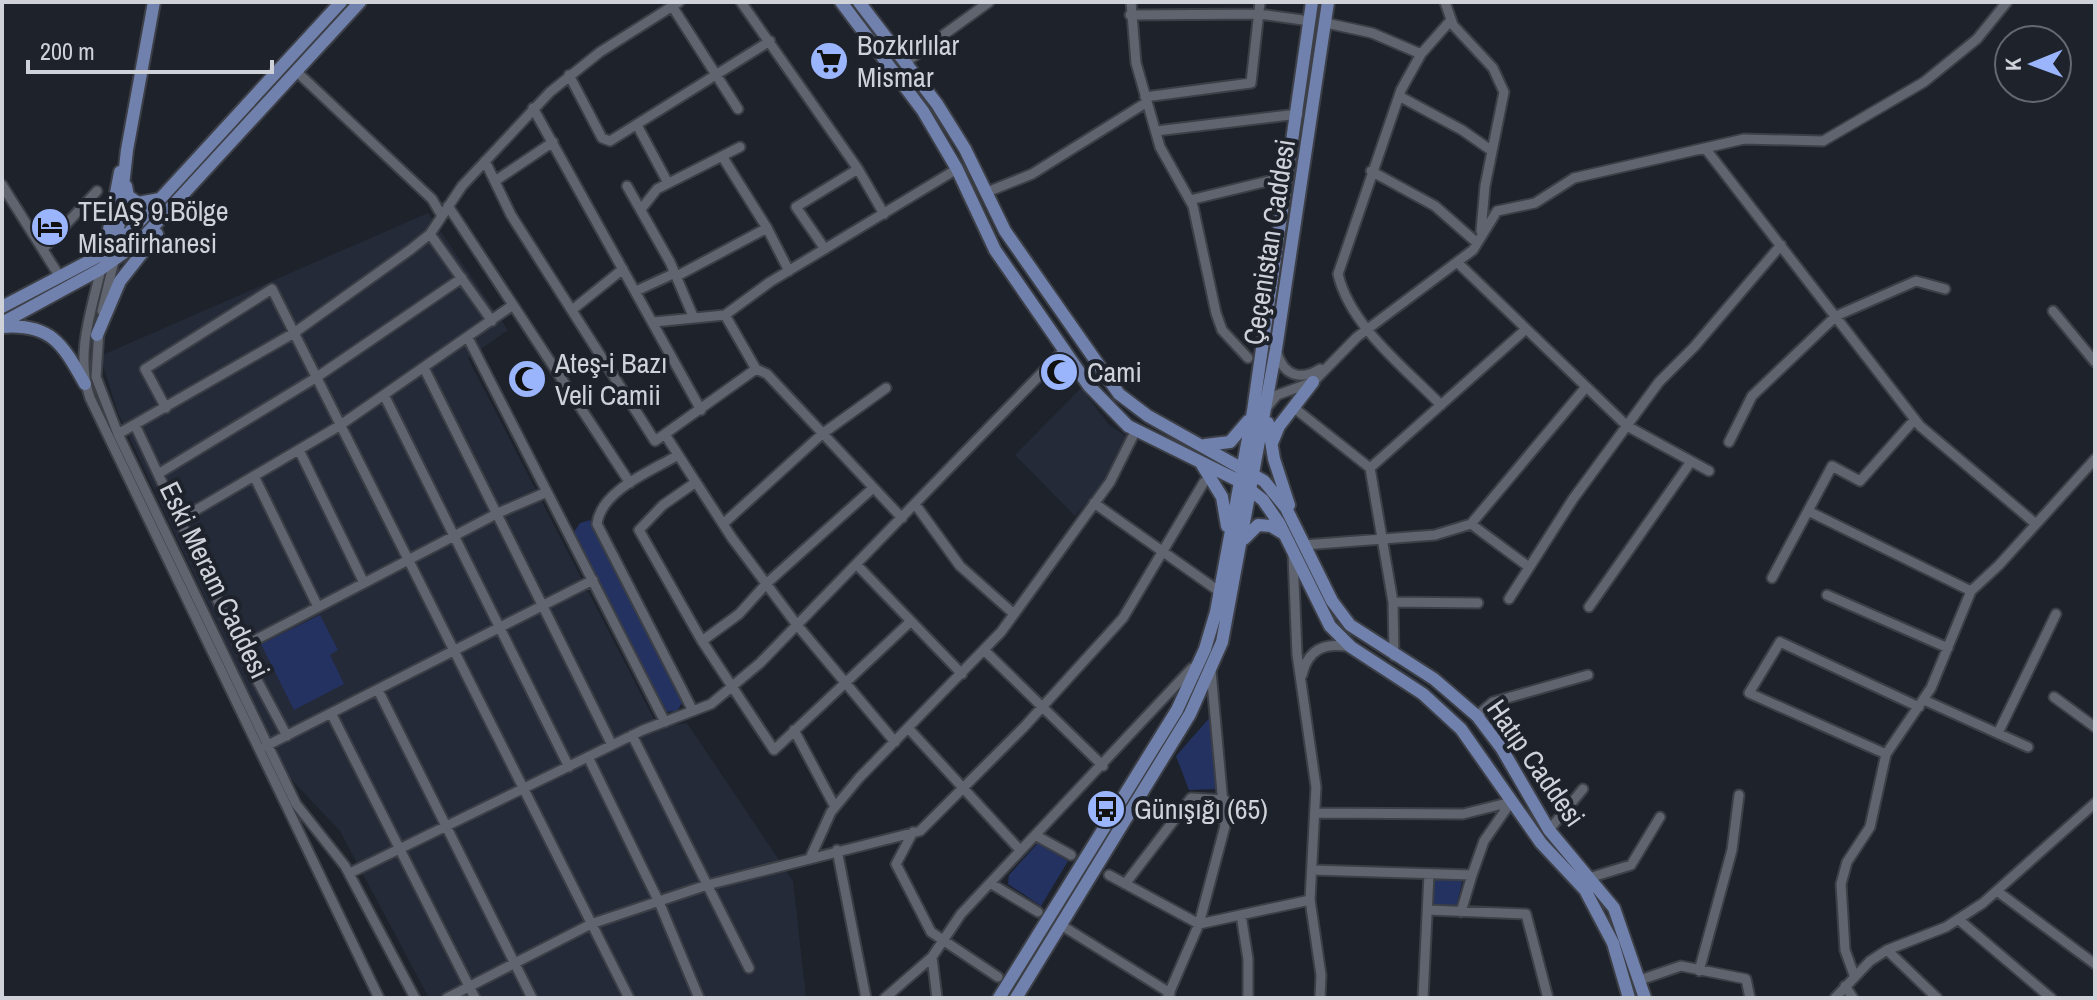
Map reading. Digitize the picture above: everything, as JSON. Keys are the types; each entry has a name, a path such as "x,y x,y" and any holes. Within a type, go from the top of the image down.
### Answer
{"main road":[{"name":"Eski Meram Caddesi","path":"101,269 111,254 125,185 127,150 154,2"},
{"path":"97,335 120,281 172,199 341,2"},
{"path":"2,307 111,254 172,199 297,72 360,2"},
{"path":"841,2 923,111 957,169 995,250 1089,386 1136,430 1252,489 1272,511 1293,543"},
{"path":"860,2 937,104 1018,251 1119,394 1148,416 1255,474 1279,498 1294,524"},
{"name":"Çeçenistan Caddesi","path":"1236,541 1239,481 1253,411 1289,176 1312,2"},
{"name":"Çeçenistan Caddesi","path":"1236,541 1252,489 1267,407 1328,2"},
{"name":"Eski Meram Caddesi","path":"111,254 118,176 127,150"},
{"path":"125,185 132,200 145,205 172,199"},
{"path":"2,325 101,269"},
{"path":"2,325 30,327 54,339 85,384"},
{"path":"1271,446 1279,426 1313,382"},
{"path":"1267,407 1271,446 1294,524 1293,543"},
{"path":"1196,443 1210,446 1228,443 1243,431 1253,411"},
{"path":"1016,998 1190,714 1211,671 1227,623 1236,541 1222,497 1199,460"},
{"path":"999,998 1177,710 1205,649 1236,541 1258,525 1271,526 1293,543"},
{"name":"Hatıp Caddesi","path":"1293,543 1332,601 1360,635 1434,679 1477,716 1502,749 1549,830 1592,877 1614,908 1645,998"},
{"name":"Hatıp Caddesi","path":"1293,543 1318,607 1351,647 1443,711 1485,761 1541,843 1585,890 1601,915 1629,998"}],"street":[{"path":"741,2 858,169 884,214"},
{"path":"906,62 989,2"},
{"path":"1131,2 1136,63 1160,147 1190,200 1222,330 1248,358"},
{"path":"1193,14 1194,2"},
{"path":"987,192 1032,174 1146,100 1251,83 1260,2"},
{"path":"1445,2 1451,20 1493,68 1504,92 1485,186 1481,231"},
{"path":"1267,407 1277,395 1313,382 1327,365 1368,329 1458,263 1497,211 1535,203 1574,178 1744,139 1823,141 1924,82 1977,39 2007,2"},
{"path":"118,434 294,333 430,234 448,206 533,108 569,75 676,4 738,109"},
{"path":"1130,15 1259,14 1310,21"},
{"path":"1441,405 1368,329 1342,291 1338,274 1399,96 1421,54 1451,20"},
{"path":"1326,23 1372,33 1421,54"},
{"path":"569,75 606,141 637,125 770,41"},
{"path":"297,72 432,199 442,216"},
{"path":"1399,96 1462,130 1492,151"},
{"path":"533,108 701,410"},
{"path":"1156,131 1298,114"},
{"path":"637,125 668,183"},
{"path":"495,181 553,142"},
{"path":"642,208 657,189 740,147"},
{"path":"1705,148 1915,419 2036,524"},
{"path":"722,156 767,228 789,271"},
{"path":"485,161 511,215 655,441 756,369"},
{"path":"825,249 796,207 858,169"},
{"path":"654,322 725,315 789,271 957,169"},
{"path":"1371,171 1435,206 1476,242"},
{"path":"1190,200 1289,176"},
{"path":"2,185 60,277"},
{"path":"627,186 642,208 676,274 693,316"},
{"path":"43,249 97,191"},
{"path":"448,206 630,483"},
{"path":"636,291 767,228"},
{"path":"430,234 492,321"},
{"path":"1509,599 1659,382 1781,245"},
{"name":"Eski Meram Caddesi","path":"111,254 97,335 96,377 118,434 379,998"},
{"path":"1458,263 1627,426 1709,471"},
{"name":"Eski Meram Caddesi","path":"101,269 85,340 85,384 264,747 302,814 350,873 415,998"},
{"path":"572,310 623,269"},
{"path":"158,474 317,377 462,278"},
{"path":"1729,442 1752,396 1836,316 1916,281 1945,289"},
{"path":"166,408 145,369 272,289 629,998"},
{"path":"179,520 339,426 513,305"},
{"path":"2053,311 2095,362"},
{"path":"725,315 756,369 767,374 902,518"},
{"path":"1370,468 1526,329"},
{"path":"468,338 665,722"},
{"path":"350,873 632,735 711,704 857,565 1065,349"},
{"path":"1276,349 1283,368 1293,375 1311,375 1327,365"},
{"path":"424,368 612,745"},
{"path":"1320,998 1321,975 1310,900 1317,813 1301,678 1293,543 1435,535 1471,524 1586,387"},
{"path":"723,524 822,434 886,388"},
{"path":"384,395 569,767"},
{"path":"1293,407 1370,468 1393,602 1394,656"},
{"path":"1772,578 1832,466 1860,481 1915,419"},
{"path":"135,425 240,648 287,736"},
{"path":"811,856 835,807 962,674 1014,614 1110,482 1136,430"},
{"path":"666,436 766,584 895,742"},
{"path":"299,450 364,583"},
{"path":"678,455 630,483 599,511 597,524 693,711"},
{"path":"1854,975 1845,950 1841,884 1847,862 1870,827 1886,754 1921,703 1971,591 2095,459"},
{"path":"1589,607 1690,463"},
{"path":"254,476 318,607"},
{"path":"696,482 663,505 639,530 702,641 774,750 911,621"},
{"path":"447,998 591,924 707,885 811,856 920,831 1043,707 1123,618 1164,554 1204,482"},
{"path":"702,641 739,614 766,584 873,488"},
{"path":"240,648 498,513 547,492"},
{"path":"1094,503 1220,592"},
{"path":"915,504 960,566 1014,614"},
{"path":"1808,511 1971,591"},
{"path":"1471,524 1529,567"},
{"path":"857,565 962,674"},
{"path":"264,747 593,580"},
{"path":"1827,595 1948,648"},
{"path":"1393,602 1478,603"},
{"path":"1998,733 2056,614"},
{"path":"1886,754 1749,693 1780,642 2028,747"},
{"path":"1301,678 1308,659 1317,649 1330,644 1351,647"},
{"path":"885,998 932,957 942,939 990,883 1163,703 1205,649"},
{"path":"984,650 1103,766"},
{"path":"1061,925 1169,996 1199,924 1225,826 1211,671"},
{"path":"1477,716 1493,702 1588,675"},
{"path":"378,690 532,998"},
{"path":"2054,697 2095,727"},
{"path":"331,713 475,998"},
{"path":"909,729 1020,850"},
{"path":"794,730 835,807"},
{"path":"632,735 749,968"},
{"path":"588,757 659,902 699,998"},
{"path":"1549,830 1583,789"},
{"path":"1699,971 1732,850 1739,795"},
{"path":"1125,884 1191,798 1225,800"},
{"path":"1317,813 1463,814 1511,802"},
{"path":"1461,912 1484,841 1511,802"},
{"path":"1835,998 1854,975 1887,950 1958,919 1997,891 2095,803"},
{"path":"1592,877 1621,871 1631,865 1660,817"},
{"path":"913,832 896,864 924,922 942,939 998,977"},
{"path":"1035,835 1071,855"},
{"path":"837,850 866,998"},
{"path":"1312,870 1472,875"},
{"path":"1423,998 1429,874"},
{"path":"1109,875 1199,924 1310,900"},
{"path":"990,883 1038,912"},
{"path":"1997,891 2095,964"},
{"path":"1428,910 1526,914 1548,998"},
{"path":"1241,915 1248,959 1248,998"},
{"path":"1958,919 2051,998"},
{"path":"1887,950 1937,998"},
{"path":"932,957 937,998"},
{"path":"1640,980 1681,966 1746,979 1750,998"},
{"path":"1845,986 1853,998"}],"shaded area":[{"path":"428,213 508,330 468,358 658,727 687,723 793,881 806,998 429,998 340,831 289,777 118,413 100,356"},
{"path":"1081,388 1109,425 1126,436 1101,487 1075,516 1015,455"},
{"path":"590,520 682,703 677,711 664,712 574,532 580,523"},
{"path":"320,615 338,650 330,655 344,684 294,710 261,644"},
{"path":"1212,715 1219,789 1189,790 1176,756"},
{"path":"1038,843 1068,861 1041,906 1008,884 1009,875"},
{"path":"1463,878 1456,908 1432,907 1433,879"}],"place":[{"name":"Bozkırlılar Mismar","path":"829,61"},
{"name":"TEİAŞ 9.Bölge Misafirhanesi","path":"50,227"},
{"name":"Cami","path":"1059,372"},
{"name":"Ateş-i Bazı Veli Camii","path":"527,379"},
{"name":"Günışığı (65)","path":"1106,809"}]}
